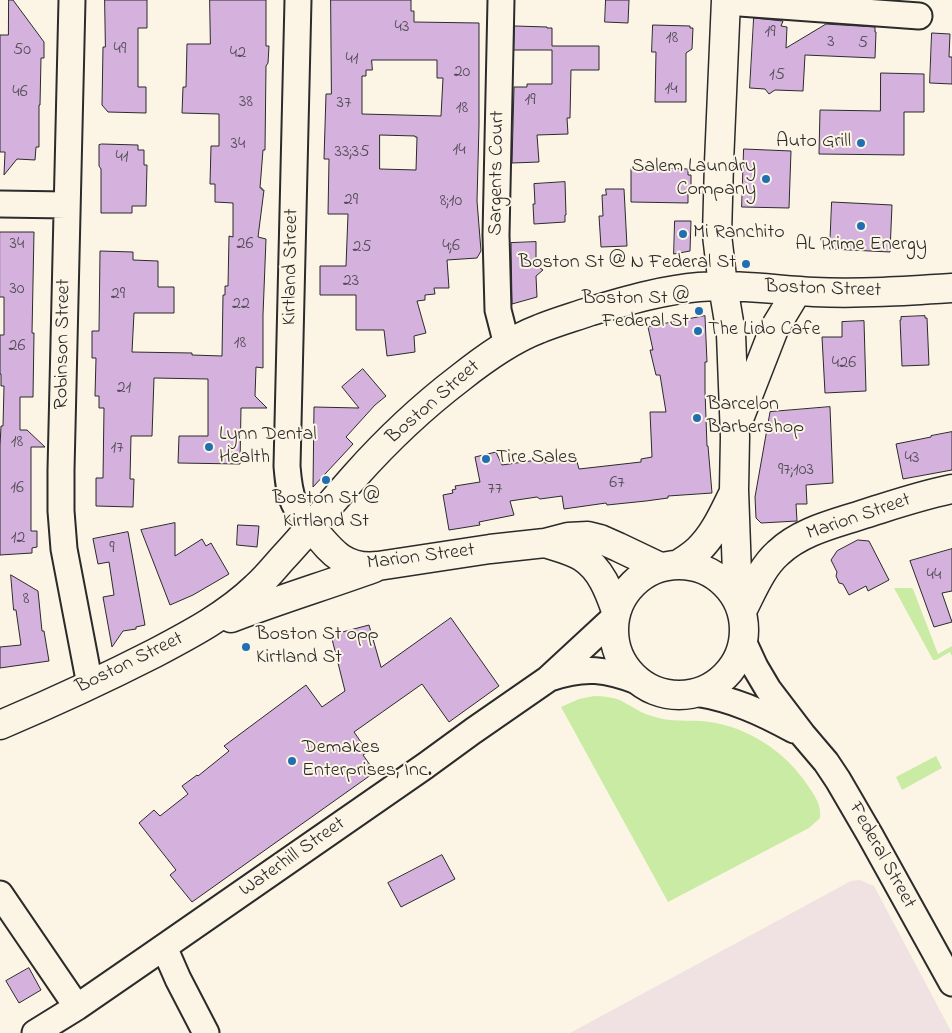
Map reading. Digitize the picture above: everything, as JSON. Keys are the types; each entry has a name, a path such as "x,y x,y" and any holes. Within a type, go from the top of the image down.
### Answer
{"main road":[{"path":"726,1 717,219 723,286 731,334 735,430 734,490 740,606 744,626 743,641 735,664 718,682 696,693 666,694 640,682 624,666 615,646 616,614 624,594 644,575 670,566 696,552 711,535 734,490"},
{"name":"Boston Street","path":"0,725 90,685 194,632 222,614 256,587 356,474 410,419 476,365 507,345 539,329 621,302 694,287 723,286 837,293 877,293 952,288"},
{"path":"735,430 774,329 798,291"},
{"name":"Marion Street","path":"740,606 776,554 794,540 868,513 952,489"},
{"name":"Marion Street","path":"311,527 330,550 346,562 360,567 545,543 576,536 594,538 670,566"},
{"name":"Marion Street","path":"545,543 571,552 587,561 603,580 610,594 616,614"},
{"path":"194,632 378,566"},
{"path":"670,566 699,568 709,572 726,584 740,606"}],"street":[{"name":"Robinson Street","path":"72,0 61,518 65,558 90,685"},
{"name":"Kirtland Street","path":"298,0 287,466 289,485 294,502 311,527"},
{"name":"Sargents Court","path":"502,0 496,272 498,310 507,345"},
{"path":"726,1 919,16"},
{"path":"0,204 67,205"},
{"name":"Waterhill Street","path":"35,1033 164,947 548,679 616,614"},
{"name":"Federal Street","path":"743,641 761,678 838,780 952,983"},
{"name":"Waterhill Street","path":"548,679 567,672 584,670 612,672 640,682"},
{"name":"Federal Street","path":"696,693 731,700 764,714 803,735"},
{"path":"0,894 77,1006"},
{"path":"164,947 206,1033"}],"shaded area":[{"path":"860,880 874,886 952,1033 570,1033 851,881"}],"green space":[{"path":"894,588 913,589 938,654 952,646 952,656 950,652 933,660"},
{"path":"594,696 617,699 643,713 664,719 716,723 745,732 758,739 783,757 804,780 818,803 820,818 809,828 668,902 561,707 579,699"},
{"path":"936,756 942,768 902,790 896,777"}],"building":[{"path":"9,0 13,0 44,42 44,58 41,58 39,147 36,147 35,160 17,159 4,175 5,152 0,152 0,35 8,35"},
{"path":"105,0 147,0 147,28 138,28 138,87 146,87 146,113 108,112 102,105"},
{"path":"210,0 266,0 266,46 269,46 268,63 266,66 265,150 263,150 260,188 264,190 258,237 266,239 263,368 256,367 255,396 267,408 241,408 240,464 178,463 179,436 208,436 208,379 154,378 152,436 131,436 130,479 134,479 133,507 96,506 96,478 103,478 104,408 99,408 99,396 95,396 96,358 92,358 92,331 99,331 100,251 133,252 133,260 158,261 158,287 174,287 174,313 134,313 132,352 192,353 192,355 222,356 223,295 225,295 225,286 228,286 229,236 233,237 233,203 215,202 215,184 210,184 211,146 219,146 219,114 182,113 183,87 186,87 187,44 210,44"},
{"path":"331,0 411,0 414,22 479,23 477,201 481,251 477,258 447,260 449,288 434,288 435,294 425,295 425,300 417,301 426,333 414,336 415,352 387,356 384,330 356,330 356,295 320,295 320,266 346,266 348,214 328,214 329,159 324,159 326,94 331,94","holes":["372,60 437,60 437,78 443,78 441,116 362,114 362,76 366,76 366,70 372,70","380,135 417,137 416,170 380,169"]},
{"path":"606,0 629,0 628,23 605,22"},
{"path":"754,18 783,21 781,26 787,27 786,48 826,24 875,27 875,58 805,55 803,91 775,90 769,94 765,89 750,88"},
{"path":"653,25 690,26 690,28 693,28 692,49 686,53 686,102 655,102 656,52 652,52"},
{"path":"515,26 552,28 552,46 599,46 599,70 571,70 570,118 567,118 568,134 537,135 539,162 512,163 514,87 527,87 527,84 552,84 552,50 514,50"},
{"path":"932,33 950,34 949,57 952,57 952,84 930,83"},
{"path":"881,73 924,74 924,112 904,112 904,155 819,154 820,110 880,111"},
{"path":"99,145 138,145 138,150 144,150 144,165 147,165 146,206 132,206 132,213 101,213"},
{"name":"Salem Laundry Company","path":"744,149 791,151 789,208 742,207"},
{"path":"631,169 688,169 688,175 691,175 691,189 688,193 688,203 631,202"},
{"path":"565,182 565,222 534,224 534,184"},
{"path":"606,189 624,189 627,246 601,247 599,216 603,216 602,195 606,195"},
{"path":"832,202 892,205 890,252 830,249"},
{"name":"Mi Ranchito","path":"675,221 691,221 690,251 674,254"},
{"path":"0,232 34,232 33,397 20,397 20,430 27,430 45,447 31,447 31,531 37,531 37,547 32,548 32,553 0,555 0,446 1,426 3,426 4,386 1,386 0,374 0,335 4,335 4,297 0,297"},
{"path":"536,242 536,265 543,270 536,276 537,297 512,304 511,243"},
{"path":"705,316 707,446 712,493 668,496 668,498 646,501 607,505 606,503 564,509 562,496 540,499 537,497 510,501 514,515 479,522 480,525 449,530 443,495 453,493 452,490 456,489 455,486 480,482 475,457 496,452 502,465 544,459 545,463 576,458 579,469 641,462 641,459 652,457 650,412 666,412 660,375 656,375 650,350 653,350 648,327"},
{"path":"925,316 927,318 929,365 902,366 901,317"},
{"path":"864,321 866,391 825,393 822,337 842,337 842,322"},
{"path":"363,369 386,396 375,405 346,437 353,444 313,487 314,407 359,408 342,387"},
{"path":"830,407 833,483 806,485 807,504 796,504 797,521 761,523 756,518 755,497 770,412"},
{"path":"952,432 952,470 903,479 896,444"},
{"path":"175,523 175,556 202,539 206,546 211,543 229,574 193,595 170,605 141,530"},
{"path":"238,525 259,526 257,547 237,545"},
{"path":"128,532 145,625 123,631 112,647 103,597 114,595 109,562 98,564 93,539"},
{"path":"858,540 869,541 889,580 868,591 866,586 849,595 843,584 839,583 836,576 837,572 831,560 837,551"},
{"path":"952,549 952,591 942,593 952,622 934,627 910,561"},
{"path":"11,575 38,591 42,631 44,631 49,661 0,668 0,647 21,645 16,610 14,610"},
{"name":"Demakes Enterprises, Inc.","path":"451,618 499,686 449,722 422,684 354,732 368,752 363,755 375,772 192,902 170,875 176,870 139,823 154,810 160,816 188,794 182,786 198,776 229,751 224,746 306,685 322,707 345,691 331,635 369,625 381,667"},
{"path":"442,855 455,879 401,907 388,883"},
{"path":"29,968 41,990 19,1003 6,981"}],"place":[{"name":"Auto Grill","path":"861,143"},
{"name":"Salem Laundry Company","path":"766,179"},
{"name":"AL Prime Energy","path":"861,226"},
{"name":"Mi Ranchito","path":"683,234"},
{"name":"Boston St @ N Federal St","path":"746,264"},
{"name":"Boston St @ Federal St","path":"699,311"},
{"name":"The Lido Cafe","path":"698,331"},
{"name":"Barcelon Barbershop","path":"697,418"},
{"name":"Lynn Dental Health","path":"209,447"},
{"name":"Tire Sales","path":"486,459"},
{"name":"Boston St @ Kirtland St","path":"326,480"},
{"name":"Boston St opp Kirtland St","path":"246,647"},
{"name":"Demakes Enterprises, Inc.","path":"292,761"}]}
